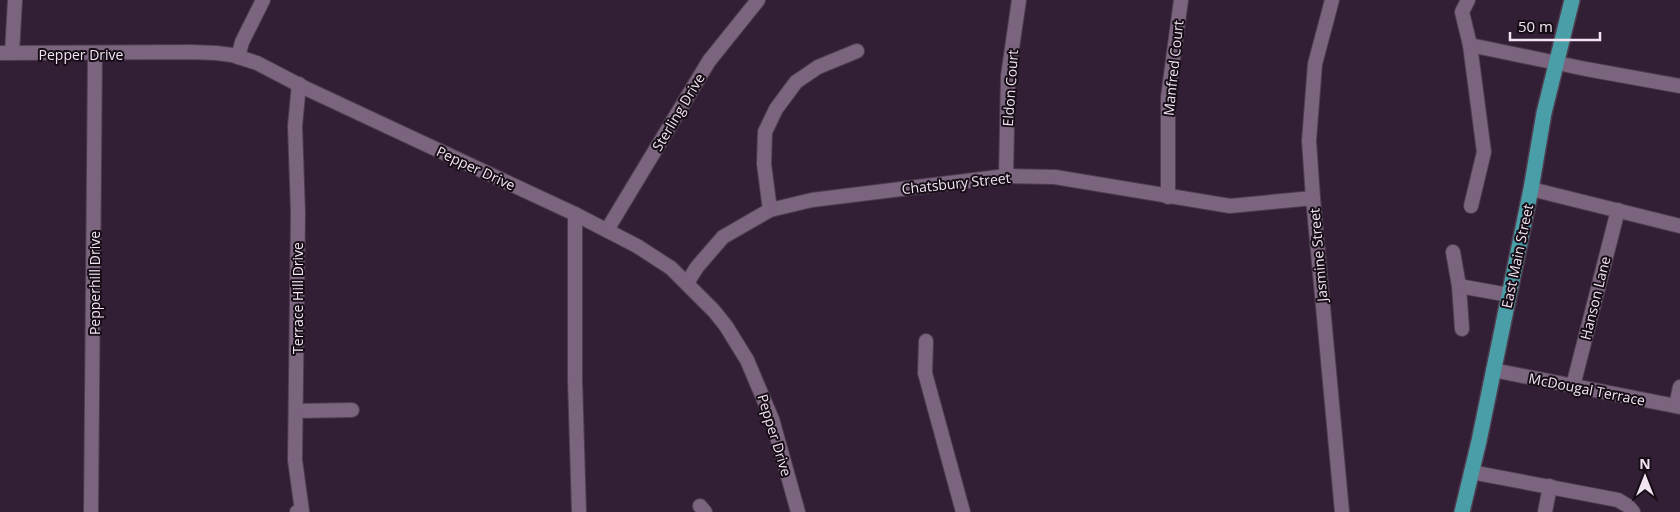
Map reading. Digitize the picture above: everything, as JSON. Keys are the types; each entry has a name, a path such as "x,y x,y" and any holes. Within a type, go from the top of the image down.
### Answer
{"main road":[{"name":"East Main Street","path":"1462,512 1480,441 1531,189 1544,114 1572,0"}],"street":[{"path":"6,53 15,0"},
{"path":"238,57 242,42 263,0"},
{"name":"Sterling Drive","path":"607,230 709,61 758,0"},
{"name":"Eldon Court","path":"1006,176 1008,76 1019,0"},
{"name":"Manfred Court","path":"1168,197 1168,97 1181,0"},
{"name":"Jasmine Street","path":"1332,0 1314,64 1310,141 1312,198 1342,512"},
{"path":"1468,0 1462,12 1470,45 1484,152 1471,206"},
{"path":"1470,45 1680,86"},
{"path":"770,210 764,164 765,132 776,109 796,82 818,66 857,51"},
{"name":"Pepper Drive","path":"6,53 205,53 238,57 257,63 575,214 657,258 671,268 705,300 739,346 755,375 772,418 798,512"},
{"name":"Pepperhill Drive","path":"91,512 95,54"},
{"name":"Terrace Hill Drive","path":"298,84 295,126 298,213 295,460 300,512"},
{"name":"Chatsbury Street","path":"687,283 697,267 723,237 770,210 812,200 1006,176 1055,178 1230,206 1312,198"},
{"path":"1531,189 1680,226"},
{"name":"Hanson Lane","path":"1573,386 1618,210"},
{"path":"575,214 579,512"},
{"path":"1453,252 1459,286 1462,329"},
{"path":"1459,286 1509,295"},
{"path":"926,341 924,373 963,512"},
{"name":"McDougal Terrace","path":"1493,370 1678,406"},
{"path":"1678,406 1680,387"},
{"path":"296,411 352,410"},
{"path":"1471,472 1618,500 1628,506 1633,512"},
{"path":"1546,512 1550,486"}]}
